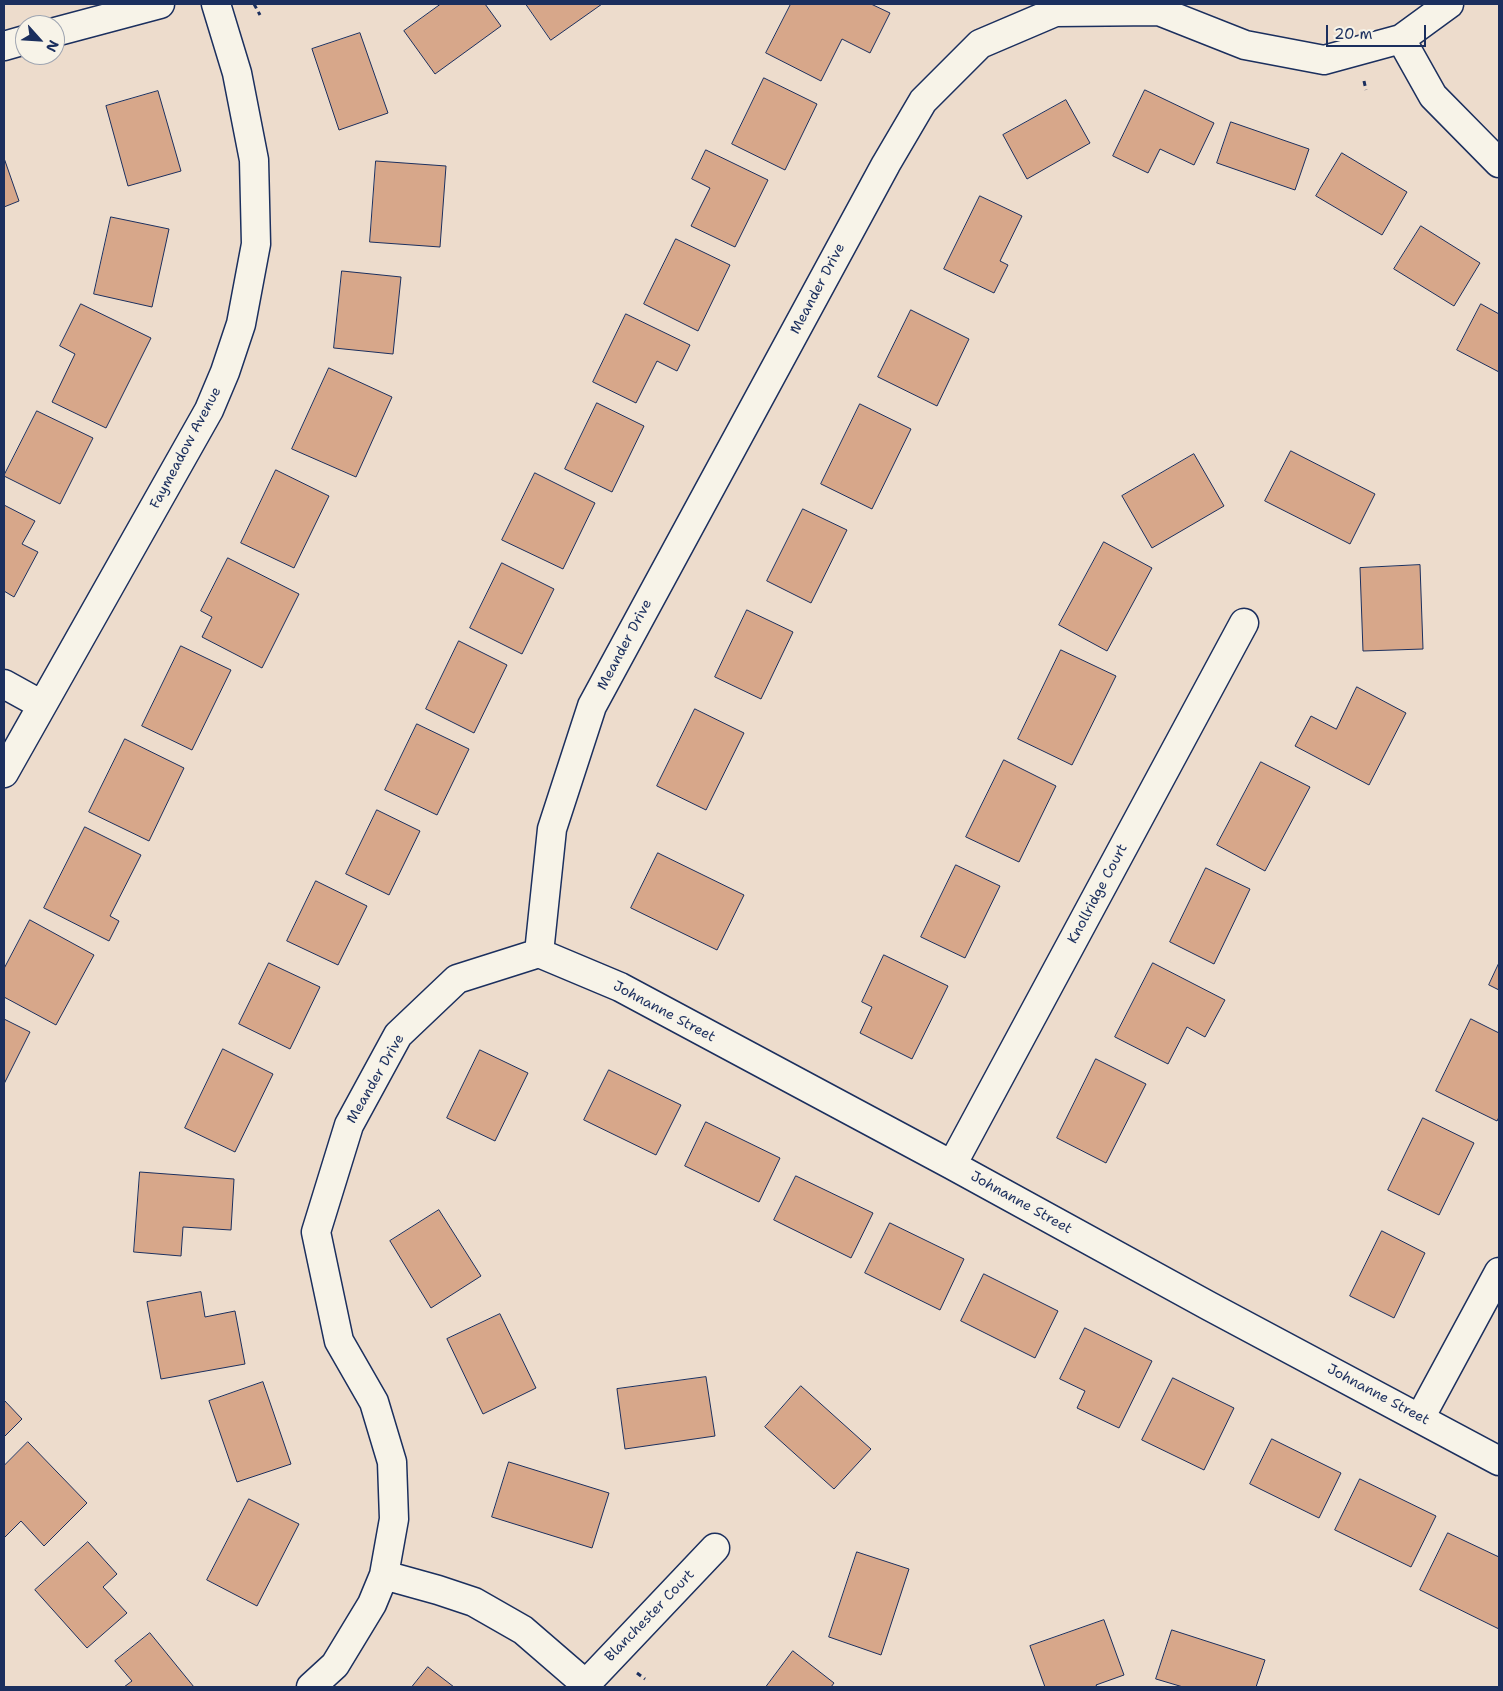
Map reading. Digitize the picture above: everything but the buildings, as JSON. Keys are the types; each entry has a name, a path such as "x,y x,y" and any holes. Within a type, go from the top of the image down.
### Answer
{"street":[{"path":"65,29 160,4"},
{"name":"Faymeadow Avenue","path":"4,773 209,410 225,372 241,324 256,244 254,160 237,73 216,4"},
{"name":"Meander Drive","path":"311,1687 335,1665 372,1604 384,1575 394,1519 392,1462 374,1402 339,1341 316,1232 348,1125 398,1035 457,979 539,953 552,830 592,706 886,164 923,101 980,44 1055,12 1159,11 1245,45 1324,60 1401,39 1449,4"},
{"path":"1401,39 1433,96 1499,162"},
{"name":"Knollridge Court","path":"952,1165 1244,623"},
{"path":"4,684 42,705"},
{"name":"Johnanne Street","path":"539,953 620,987 1499,1460"},
{"path":"1420,1418 1499,1272"},
{"name":"Blanchester Court","path":"587,1686 715,1548"},
{"path":"384,1575 474,1602 522,1630 587,1686"}],"path":[{"path":"254,4 260,16"}]}
